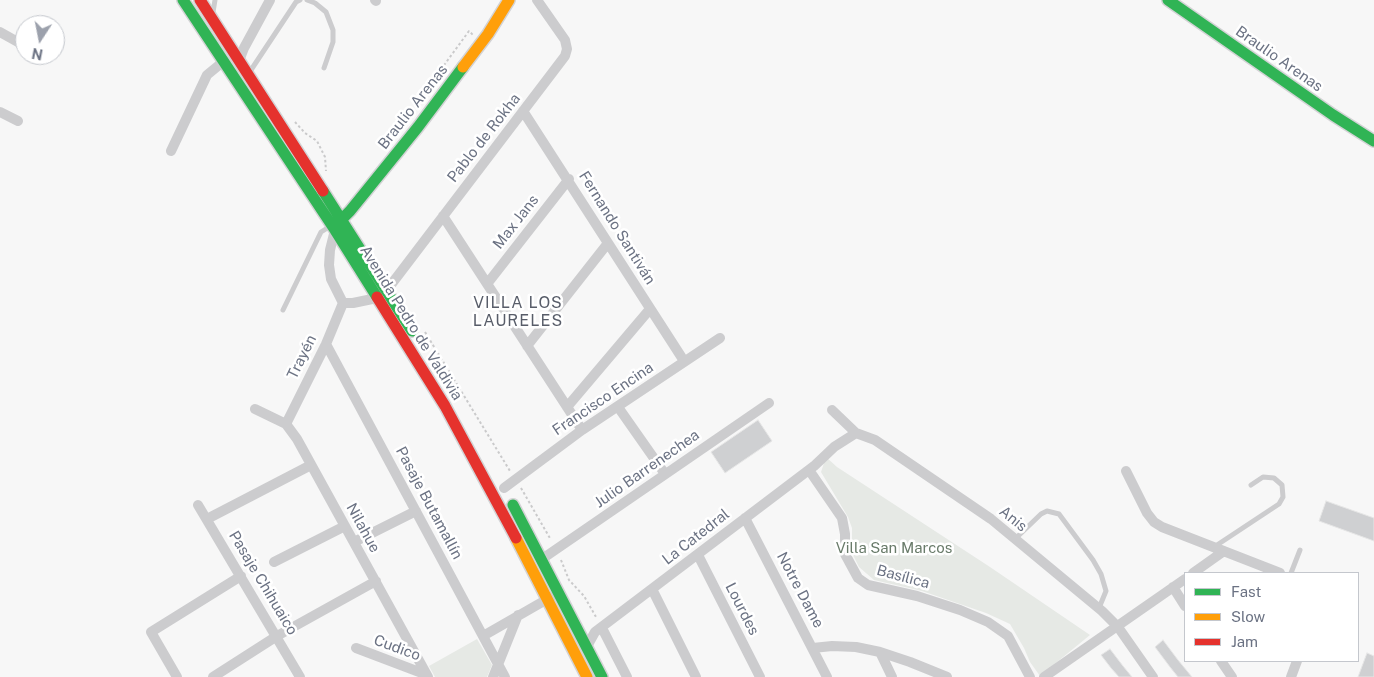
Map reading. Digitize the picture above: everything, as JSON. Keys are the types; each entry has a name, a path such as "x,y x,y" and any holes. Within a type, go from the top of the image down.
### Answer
{"main road":[{"name":"Avenida Pedro de Valdivia","path":"183,0 336,225 387,290 479,445"},
{"name":"Avenida Pedro de Valdivia","path":"200,0 248,75 378,298 422,367 553,596 578,632 602,677"},
{"name":"Braulio Arenas","path":"336,225 418,127 488,34 509,0"},
{"name":"Braulio Arenas","path":"1168,0 1333,115 1374,141"},
{"name":"Avenida Pedro de Valdivia","path":"501,484 542,559 553,596 587,677"}],"street":[{"path":"239,61 270,0"},
{"name":"Pablo de Rokha","path":"387,290 564,59 567,49 565,40 537,0"},
{"path":"0,32 15,40"},
{"path":"171,151 207,75 224,61"},
{"name":"Fernando Santiván","path":"523,111 684,361"},
{"path":"0,112 18,121"},
{"name":"Max Jans","path":"486,284 569,180"},
{"path":"443,216 582,430"},
{"path":"336,225 330,250 329,265 331,279 343,303 378,298"},
{"path":"527,346 608,243"},
{"name":"Trayén","path":"286,424 326,344 343,303"},
{"path":"567,407 650,309"},
{"name":"Francisco Encina","path":"501,484 720,338"},
{"name":"Pasaje Butamallín","path":"326,344 505,677"},
{"name":"Julio Barrenechea","path":"542,559 769,404"},
{"path":"618,407 665,474"},
{"name":"Nilahue","path":"255,409 286,424 297,439 426,676"},
{"name":"Anis","path":"832,410 856,433 875,440 991,519 1118,627 1153,677"},
{"name":"La Catedral","path":"586,648 599,630 812,468 834,447 856,433"},
{"path":"206,519 311,465"},
{"name":"Basílica","path":"812,468 842,518 845,534 845,554 858,578 868,585 917,596 960,610 988,622 1008,636 1030,677"},
{"path":"1126,471 1147,513 1154,522 1162,527 1277,572"},
{"name":"Pasaje Chihuaico","path":"198,505 242,576 300,677"},
{"path":"354,542 416,511"},
{"name":"Notre Dame","path":"745,518 827,677"},
{"path":"274,562 345,526"},
{"path":"1194,572 1219,550"},
{"name":"Lourdes","path":"698,555 760,677"},
{"path":"177,677 151,632 242,576"},
{"path":"1044,677 1184,580"},
{"path":"213,677 277,636 376,582"},
{"path":"1173,587 1184,604"},
{"path":"652,589 696,677"},
{"path":"483,636 553,596"},
{"path":"493,677 518,615"},
{"path":"578,632 599,630 627,677"},
{"path":"813,648 832,646 856,647 880,652 947,677"},
{"name":"Cudico","path":"356,648 426,676"},
{"path":"880,652 892,677"},
{"path":"1222,662 1232,677"},
{"path":"1290,677 1297,662"}],"lane":[{"path":"212,18 215,0"},
{"path":"248,75 254,63 296,2 300,0"},
{"path":"308,0 326,12 333,30 334,42 324,68"},
{"path":"283,310 321,232 336,225"},
{"path":"1219,550 1279,504 1283,497 1282,485 1274,478 1263,477 1251,485"},
{"path":"1015,539 1041,514 1048,511 1059,514 1101,574 1106,591 1099,609"},
{"path":"1291,572 1300,550"}],"green space":[{"name":"Villa San Marcos","path":"826,457 837,467 1090,635 1040,676 1030,662 1010,624 986,613 922,591 874,580 859,567 852,553 852,528 848,517 821,472"},
{"path":"477,639 492,665 487,677 435,677 429,666"}],"building":[{"path":"758,420 772,441 725,473 711,452"},
{"path":"1326,501 1374,518 1374,541 1319,521"},
{"path":"1163,640 1192,677 1178,677 1170,667 1155,647"},
{"path":"1110,649 1132,677 1119,677 1111,668 1101,655"},
{"path":"1367,653 1374,656 1374,677 1358,677"}],"traffic: fast":[{"path":"183,0 377,297"},
{"path":"1168,0 1333,115 1374,141"},
{"path":"332,225 341,220 350,211 418,127 463,67"},
{"path":"323,191 412,331"},
{"path":"513,505 602,677"}],"traffic: slow":[{"path":"463,67 488,34 509,0"},
{"path":"516,538 587,677"}],"traffic: jam":[{"path":"200,0 323,191"},
{"path":"377,297 445,406 516,538"}],"district":[{"name":"VILLA LOS LAURELES","path":"518,312"}]}
